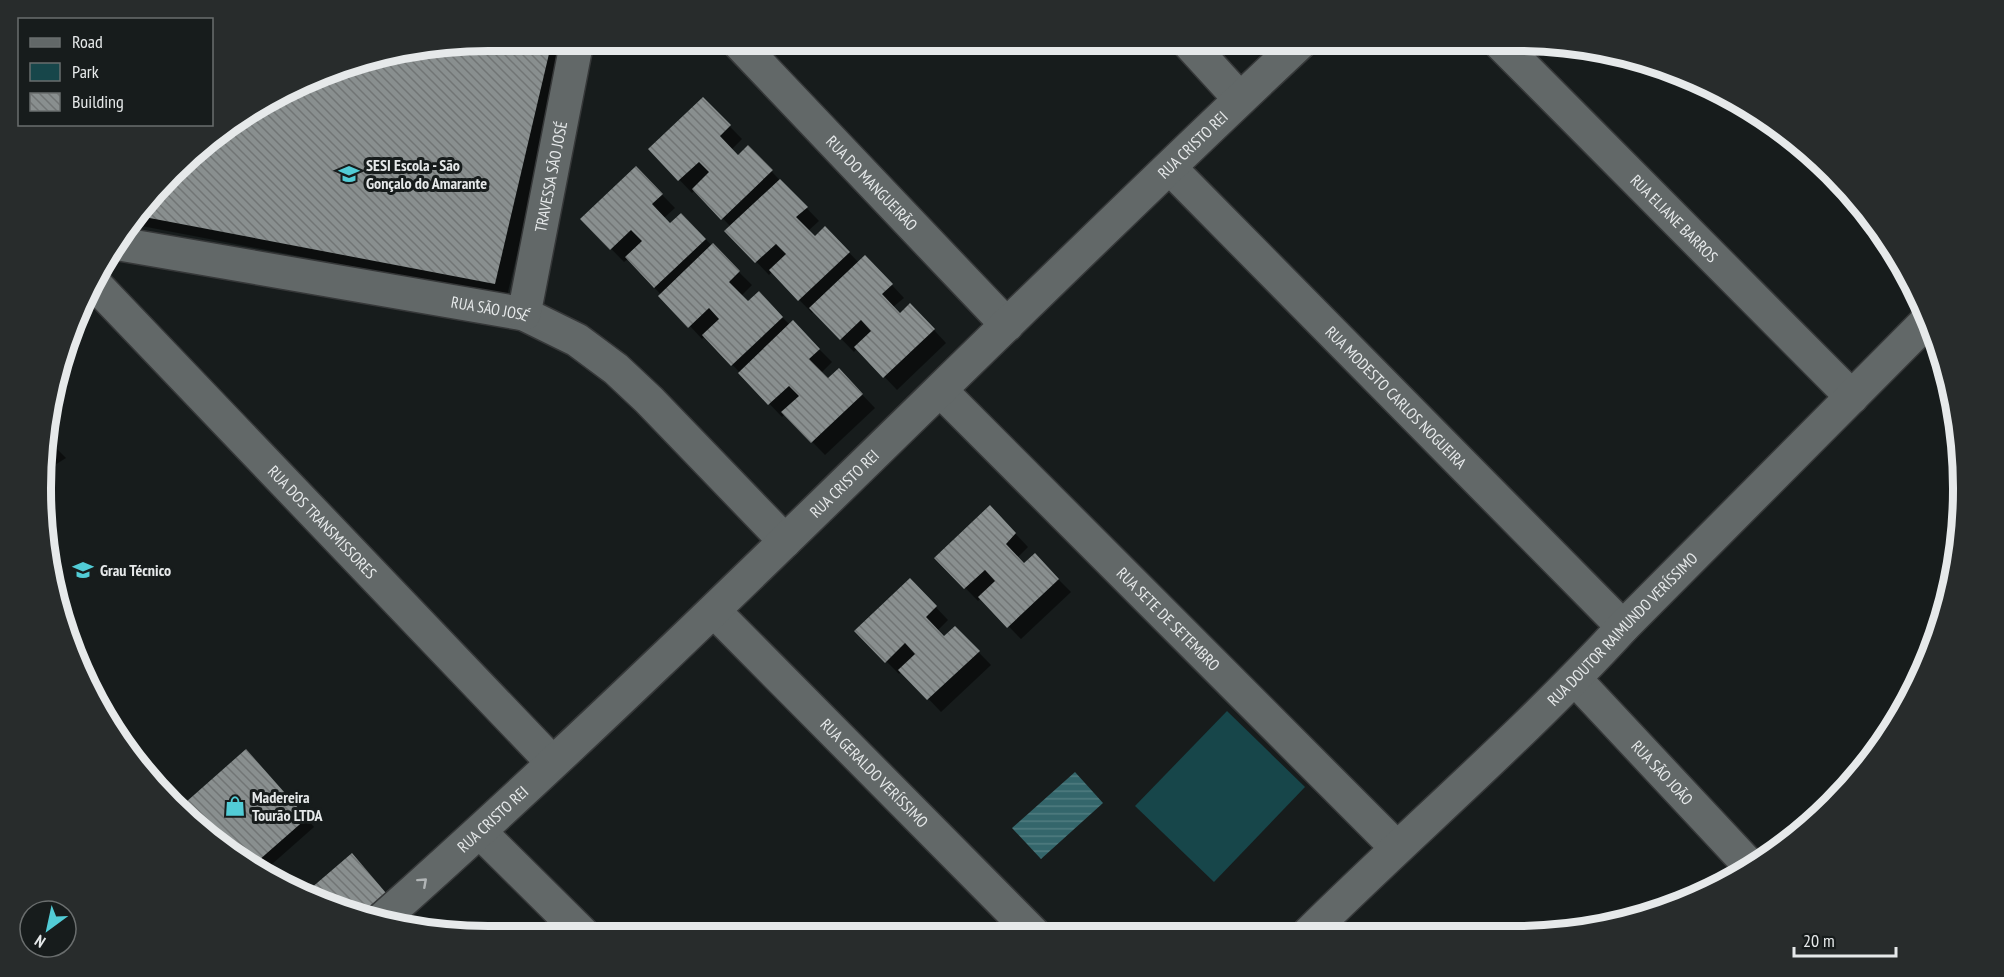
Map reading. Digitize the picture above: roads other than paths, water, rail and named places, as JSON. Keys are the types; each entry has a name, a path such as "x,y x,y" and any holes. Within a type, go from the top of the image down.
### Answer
{"street":[{"name":"TRAVESSA SÃO JOSÉ","path":"524,314 574,51"},
{"name":"RUA DO MANGUEIRÃO","path":"747,51 1007,326"},
{"path":"1197,51 1240,99"},
{"name":"RUA CRISTO REI","path":"388,914 480,832 714,611 1290,51"},
{"name":"RUA ELIANE BARROS","path":"1509,51 1852,397"},
{"name":"RUA MODESTO CARLOS NOGUEIRA","path":"1170,168 1623,627"},
{"name":"RUA SÃO JOSÉ","path":"125,245 524,314 577,340 616,369 649,400 785,542"},
{"name":"RUA DOS TRANSMISSORES","path":"99,289 552,762"},
{"name":"RUA DOUTOR RAIMUNDO VERÍSSIMO","path":"1316,926 1396,847 1575,679 1623,627 1922,326"},
{"name":"RUA SETE DE SETEMBRO","path":"941,391 1396,847"},
{"name":"RUA GERALDO VERÍSSIMO","path":"714,611 1027,926"},
{"name":"RUA SÃO JOÃO","path":"1575,679 1745,860"},
{"path":"480,832 575,926"}],"place":[{"name":"SESI Escola - São Gonçalo do Amarante","path":"349,174"},
{"name":"Grau Técnico","path":"83,570"},
{"name":"Madereira Tourão LTDA","path":"235,806"}]}
